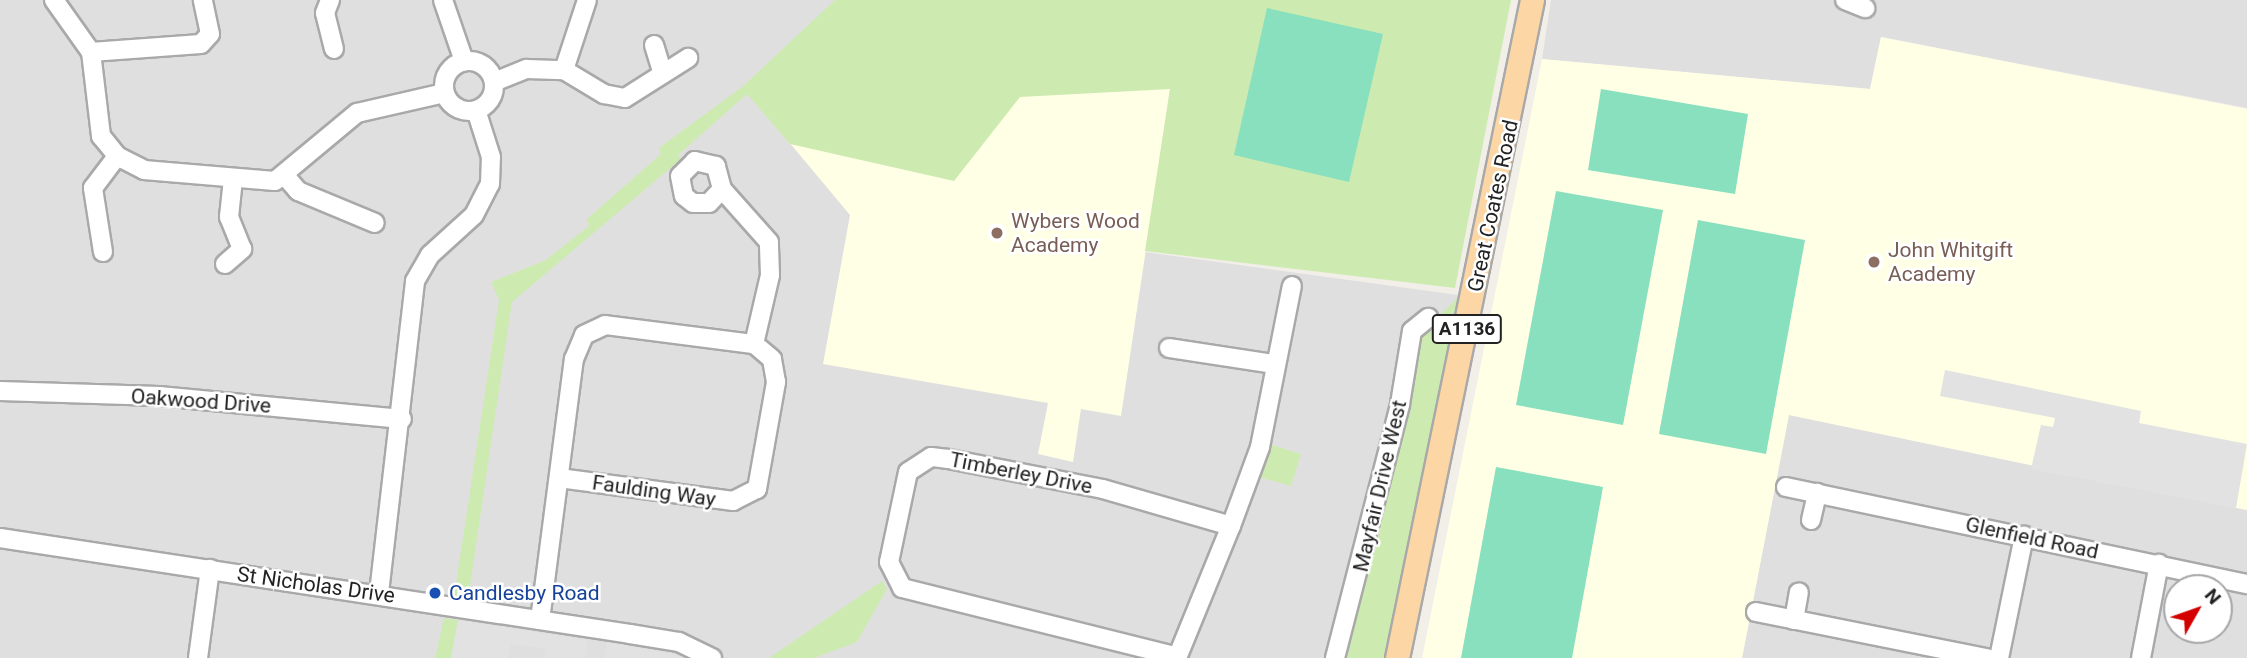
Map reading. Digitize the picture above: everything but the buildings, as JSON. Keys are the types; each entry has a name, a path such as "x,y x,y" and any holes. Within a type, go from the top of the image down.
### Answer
{"main road":[{"name":"Great Coates Road","path":"1397,658 1532,0"}],"street":[{"path":"54,0 91,52 97,127 117,156 144,170 233,179 286,177 357,113 444,93"},
{"path":"91,52 201,44 210,34 203,0"},
{"path":"330,0 325,13 334,49"},
{"path":"443,0 464,61"},
{"path":"564,71 587,0"},
{"path":"1845,0 1864,8"},
{"path":"654,45 663,74"},
{"path":"494,82 527,69 564,71 614,98 663,74 688,58"},
{"path":"444,93 459,108 476,110 490,99 494,82 487,68 464,61"},
{"path":"444,93 447,75 464,61"},
{"path":"379,593 402,419 415,281 430,255 474,215 490,184 491,157 476,110"},
{"path":"103,252 93,188 117,156"},
{"path":"286,177 298,191 375,223"},
{"path":"225,264 242,249 229,218 233,179"},
{"path":"540,620 574,359 584,335 605,325 754,344 772,253 765,232 722,189"},
{"path":"1231,526 1260,447 1273,364 1292,286"},
{"name":"Mayfair Drive West","path":"1335,658 1397,417 1412,331 1428,318"},
{"name":"Faulding Way","path":"559,478 733,501 748,497 761,481 776,382 772,359 754,344"},
{"path":"1169,348 1273,364"},
{"name":"Oakwood Drive","path":"0,391 197,399 402,419"},
{"name":"Timberley Drive","path":"931,457 1103,489 1231,526 1177,657 902,588 889,562 903,484 918,462 931,457"},
{"name":"Glenfield Road","path":"1786,487 2247,584"},
{"path":"1811,520 1817,494"},
{"path":"1999,658 2024,536"},
{"name":"St Nicholas Drive","path":"0,538 379,593 679,642 712,658"},
{"path":"2141,658 2159,564"},
{"path":"198,658 210,569"},
{"path":"1794,620 1799,592"},
{"path":"1756,612 1987,658"}],"shaded area":[{"path":"0,0 892,0 1170,89 1145,252 1458,295 1383,658 0,658"},
{"name":"Wybers Wood Academy","path":"892,0 1170,89 1121,416 1081,409 1073,462 1038,454 1048,403 823,364 850,215 748,93"},
{"path":"1551,0 2247,0 2247,108 1881,37 1870,89 1542,59"},
{"name":"John Whitgift Academy","path":"1881,37 2247,109 2247,510 1789,415 1742,658 1422,658 1542,59 1870,89"},
{"path":"1945,370 2141,411 2139,423 2247,444 2236,508 2031,469 2041,425 2053,427 2055,418 1940,396"},
{"path":"1789,415 2247,510 2247,658 1742,658"},
{"path":"458,620 588,640 585,658 545,658 546,649 511,644 508,658 451,658"},
{"path":"607,641 689,658 604,658"}],"green space":[{"path":"835,0 1511,0 1455,288 1145,251 1170,89 1020,97 954,181 790,144 747,94 678,155 681,159 512,302 468,599 454,597 499,300 491,282 546,260 589,226 587,219 661,154 659,148 742,87"},
{"path":"1267,8 1383,34 1349,182 1234,155"},
{"path":"1601,89 1748,114 1735,194 1588,170"},
{"path":"1556,191 1663,210 1623,425 1516,405"},
{"path":"1698,220 1805,240 1766,454 1659,434"},
{"path":"1468,288 1385,658 1341,658 1383,512 1419,335"},
{"path":"1268,444 1301,454 1291,486 1259,477"},
{"path":"1496,467 1603,487 1572,658 1461,658"},
{"path":"882,581 887,589 857,642 814,658 769,658"},
{"path":"444,618 458,620 451,658 435,658"}],"place":[{"name":"Wybers Wood Academy","path":"997,233"},
{"name":"John Whitgift Academy","path":"1874,262"},
{"name":"Candlesby Road","path":"435,593"}]}
